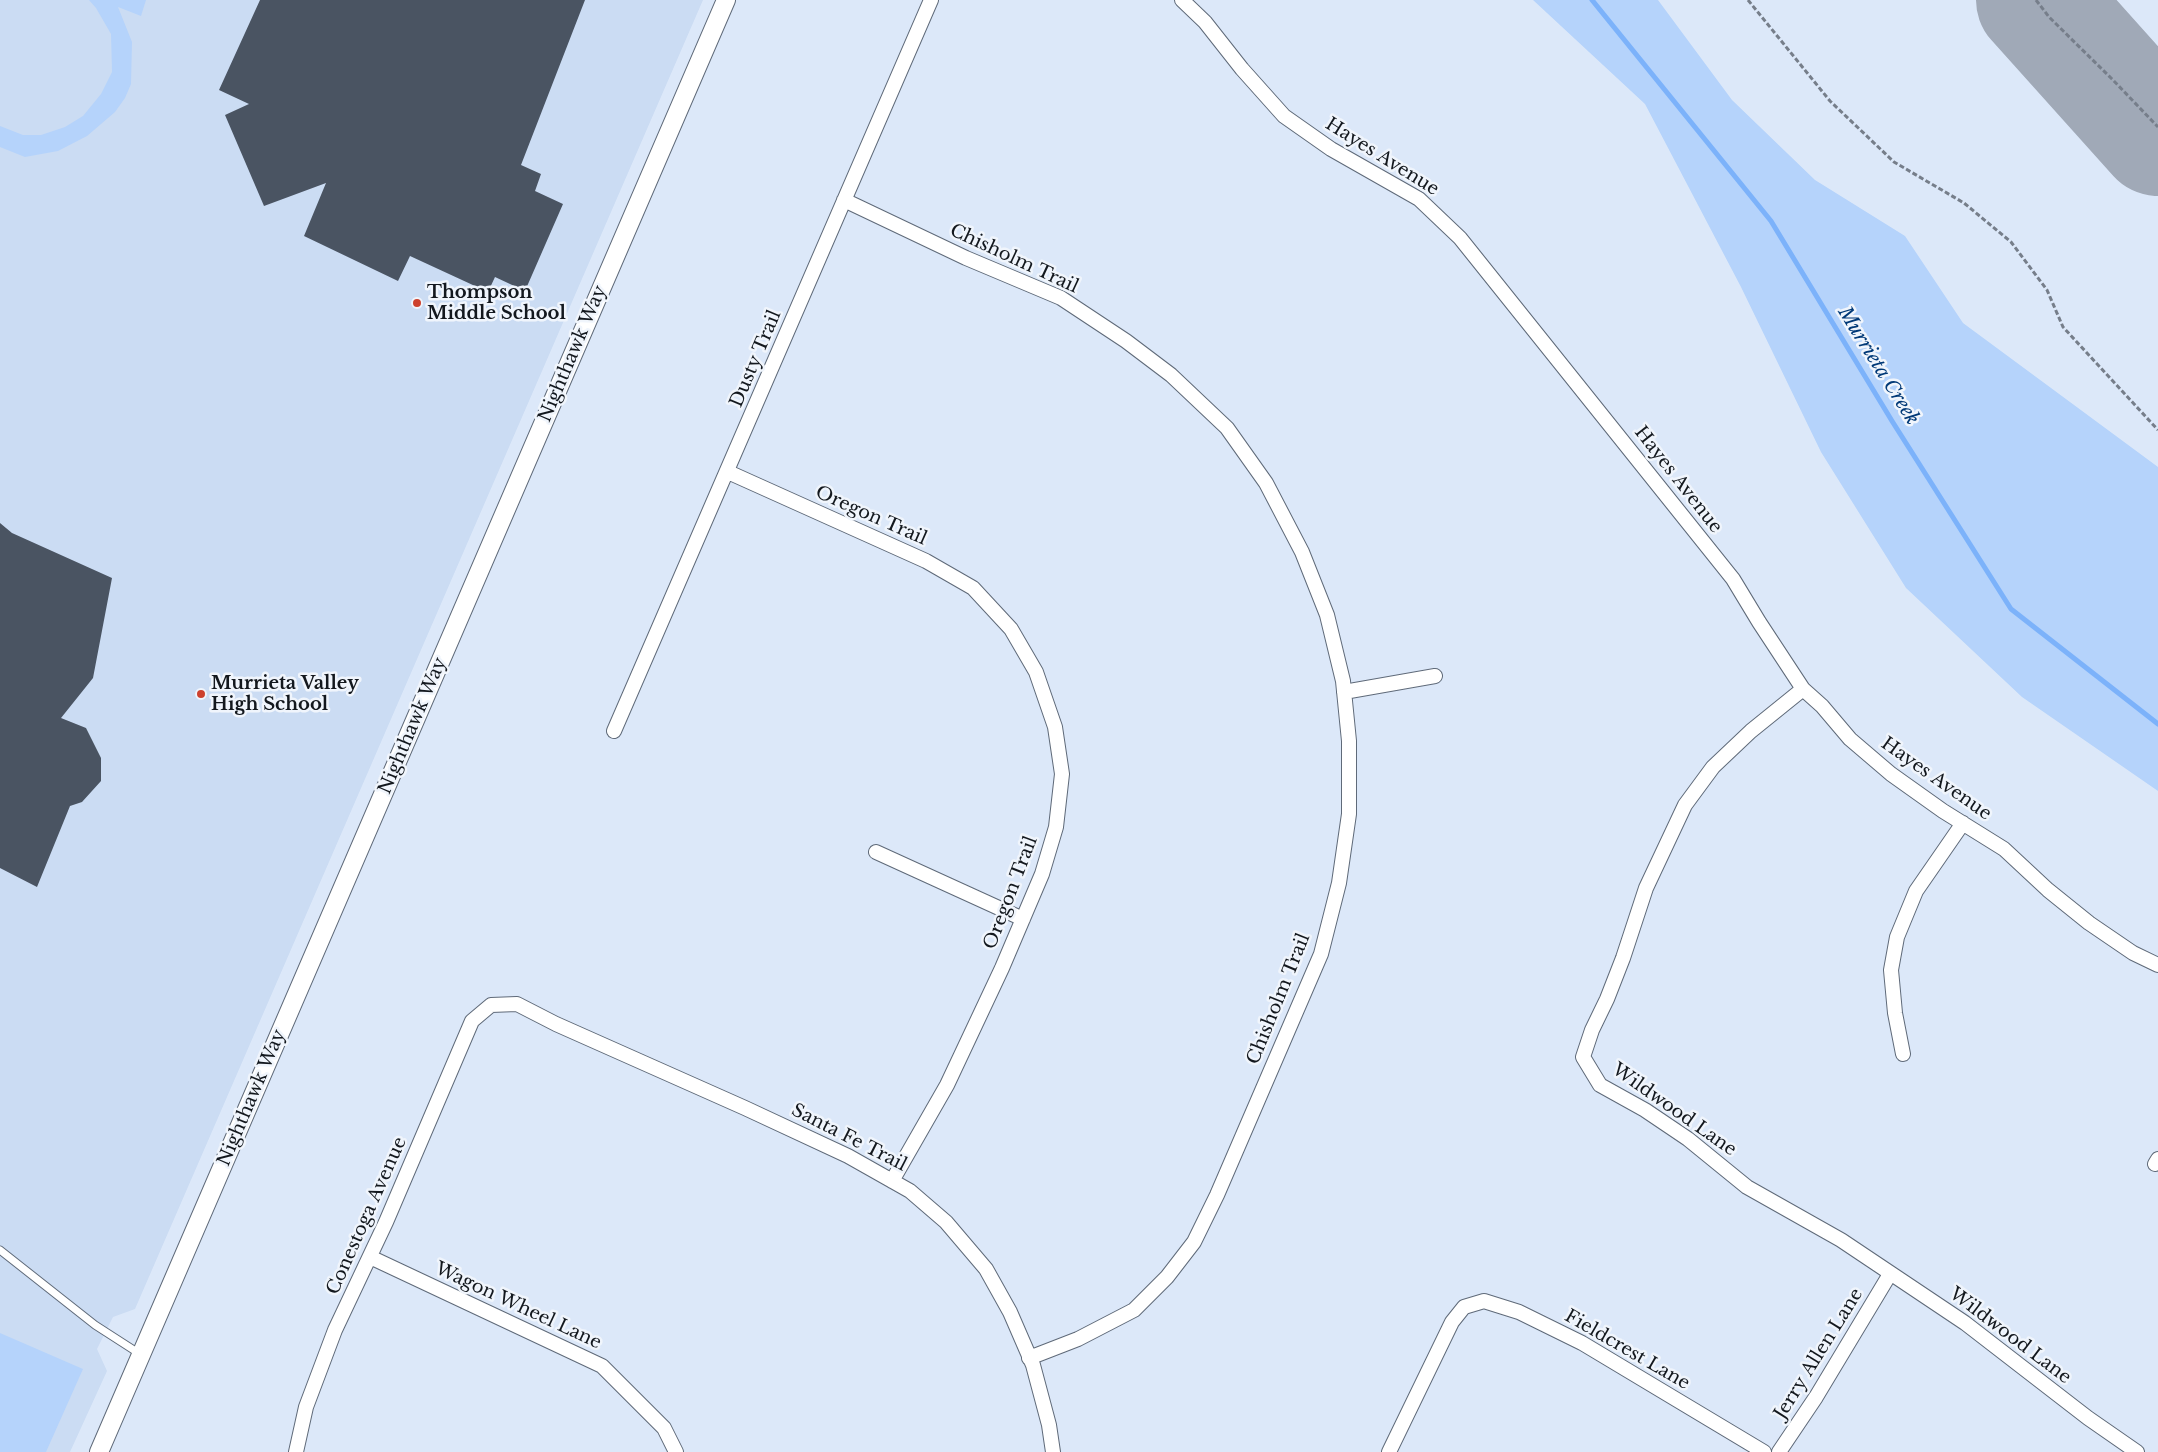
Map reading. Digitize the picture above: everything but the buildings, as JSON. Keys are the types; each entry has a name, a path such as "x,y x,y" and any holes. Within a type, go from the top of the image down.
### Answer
{"street":[{"name":"Nighthawk Way","path":"99,1452 726,0"},
{"name":"Dusty Trail","path":"614,731 728,472 931,0"},
{"name":"Hayes Avenue","path":"1182,0 1205,22 1242,69 1284,116 1331,149 1419,199 1460,238 1733,579 1803,689 1822,706 1850,739 1891,774 2004,849 2048,890 2089,923 2133,953 2158,965"},
{"name":"Chisholm Trail","path":"844,200 966,258 1061,298 1126,341 1172,375 1227,428 1266,483 1302,552 1327,615 1344,681 1348,741 1349,814 1339,883 1323,945 1217,1195 1194,1242 1167,1277 1134,1310 1078,1339 1029,1358"},
{"name":"Oregon Trail","path":"728,472 926,561 973,588 1011,629 1036,672 1055,727 1062,774 1056,827 1042,874 947,1085 892,1181"},
{"path":"1344,692 1435,676"},
{"name":"Wildwood Lane","path":"1803,689 1751,731 1713,767 1685,805 1646,888 1623,958 1607,999 1592,1030 1583,1057 1600,1085 1645,1110 1688,1140 1747,1187 1841,1240 1965,1323 2088,1418 2137,1452"},
{"path":"1903,1054 1895,1013 1892,970 1897,937 1916,890 1963,823"},
{"path":"876,852 1023,919"},
{"name":"Santa Fe Trail","path":"491,1005 517,1004 556,1024 848,1156 910,1191 946,1222 986,1269 1010,1312 1029,1358 1049,1425 1053,1452"},
{"name":"Conestoga Avenue","path":"296,1452 306,1407 335,1330 370,1257 472,1021 491,1005"},
{"name":"Wagon Wheel Lane","path":"370,1257 602,1366 664,1428 676,1452"},
{"name":"Jerry Allen Lane","path":"1779,1452 1816,1397 1890,1274"},
{"name":"Fieldcrest Lane","path":"1389,1452 1452,1322 1464,1308 1484,1301 1527,1316 1582,1343 1764,1452"}],"lane":[{"path":"0,1250 95,1325 141,1354"}],"path":[{"path":"1748,0 1830,100 1894,162 1964,203 2011,242 2047,290 2063,327 2158,430"},
{"path":"2036,0 2049,17 2158,127"}],"shaded area":[{"name":"Murrieta Valley High School","path":"0,0 703,0 135,1309 113,1317 97,1349 107,1371 70,1452 0,1452"},
{"path":"89,0 146,0 141,16 118,7 132,42 131,84 125,98 115,112 87,136 58,151 25,157 0,147 0,126 23,135 41,135 65,127 83,116 101,94 112,72 111,34 96,8"},
{"path":"1533,0 1658,0 1732,100 1815,180 1905,236 1963,323 2158,467 2158,791 2022,697 1906,588 1821,452 1741,287 1645,104"},
{"path":"0,1333 83,1369 46,1452 0,1452"}],"waterway":[{"name":"Murrieta Creek","path":"1592,0 1771,221 1892,421 2011,609 2158,724"}],"runway":[{"path":"2036,0 2158,136"}],"place":[{"name":"Thompson Middle School","path":"417,303"},
{"name":"Murrieta Valley High School","path":"201,694"}]}
